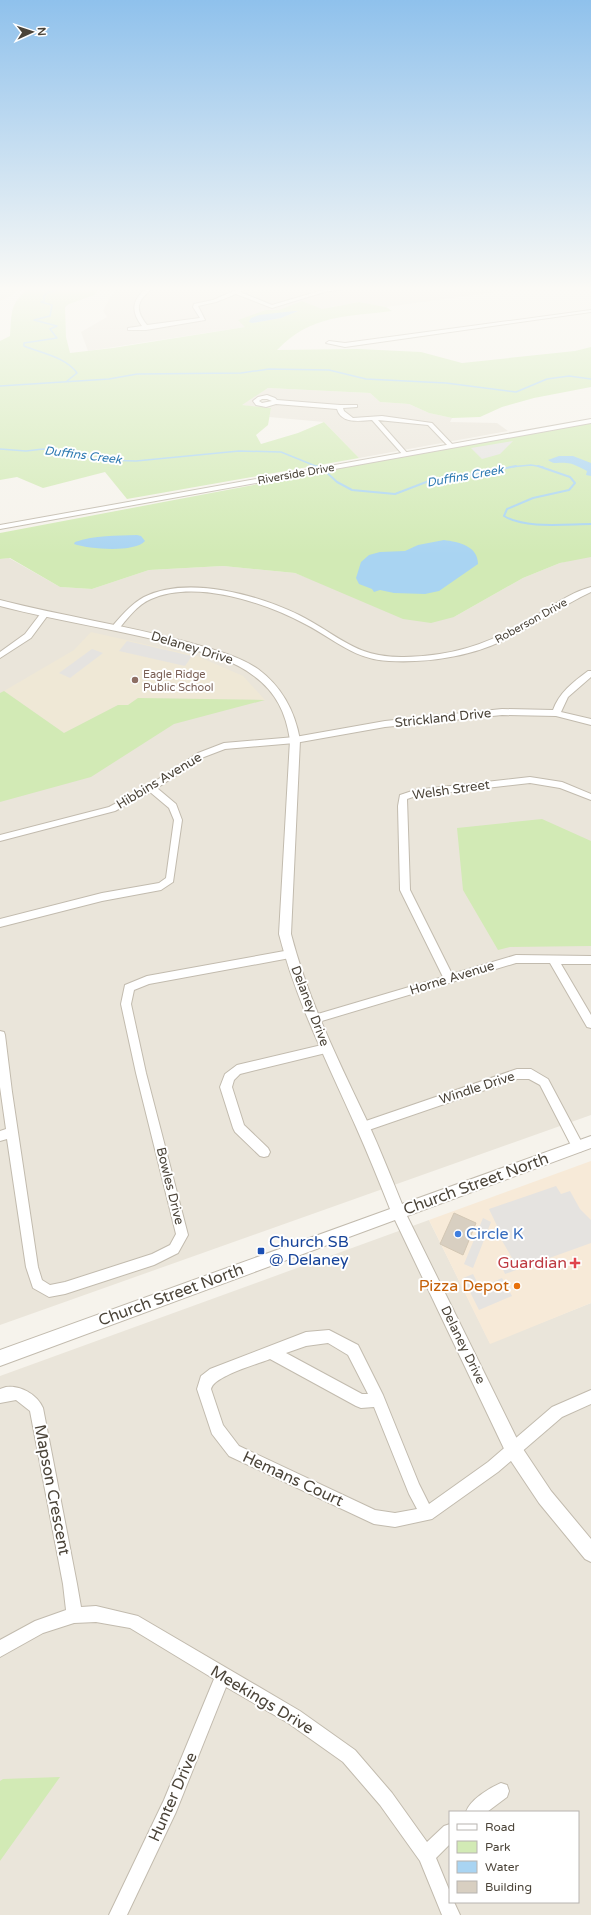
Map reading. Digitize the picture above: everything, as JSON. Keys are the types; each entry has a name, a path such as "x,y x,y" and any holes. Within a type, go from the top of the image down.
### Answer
{"street":[{"path":"275,402 340,407 354,406"},
{"path":"340,407 341,412 349,419 358,420 374,418 425,422 430,424 451,446"},
{"path":"374,418 405,454"},
{"name":"Riverside Drive","path":"0,528 591,421"},
{"name":"Roberson Drive","path":"115,628 136,606 150,597 168,591 197,589 220,593 279,609 310,624 350,650 364,656 390,659 435,656 463,652 500,640 591,589"},
{"name":"Delaney Drive","path":"0,603 44,614 161,637 222,656 246,666 279,695 287,710 295,740 284,934 290,954 326,1049 363,1127 399,1212 513,1449 545,1497 591,1553"},
{"path":"0,656 28,636 44,614"},
{"path":"556,714 563,696 574,684 591,673"},
{"name":"Strickland Drive","path":"295,740 385,724 470,715 527,712 556,714 591,722"},
{"name":"Hibbins Avenue","path":"0,838 112,809 151,788 185,765 213,749 236,744 295,740"},
{"name":"Welsh Street","path":"449,978 412,906 406,890 402,806 403,797 415,793 530,780 562,785 591,797"},
{"path":"0,923 102,897 161,886 170,880 178,820 173,806 151,788"},
{"name":"Bowles Drive","path":"0,1035 12,1132 32,1267 37,1284 49,1291 65,1288 154,1259 174,1249 182,1235 140,1073 126,1004 129,988 147,980 290,954"},
{"name":"Horne Avenue","path":"315,1019 516,959 591,960"},
{"path":"553,959 591,1024"},
{"path":"264,1152 239,1128 226,1086 229,1077 237,1070 326,1049"},
{"name":"Windle Drive","path":"363,1127 517,1074 531,1074 544,1082 585,1144"},
{"path":"0,1136 12,1132"},
{"name":"Church Street North","path":"0,1358 585,1144"},
{"name":"Hemans Court","path":"427,1514 414,1489 378,1400 353,1350 329,1336 306,1339 215,1374 206,1381 204,1389 217,1429 234,1452 374,1517 394,1520 427,1514 492,1467 557,1412 591,1397"},
{"path":"270,1352 361,1401 378,1400"},
{"name":"Mapson Crescent","path":"0,1396 8,1393 23,1395 36,1408 70,1584 74,1615"},
{"name":"Meekings Drive","path":"0,1649 40,1626 74,1615 96,1614 133,1621 222,1676 294,1717 349,1756 386,1799 426,1855 451,1915"},
{"name":"Hunter Drive","path":"119,1915 170,1806 222,1676"},
{"path":"475,1811 501,1790"},
{"path":"426,1855 449,1833"}],"shaded area":[{"path":"268,388 370,393 380,402 409,404 429,413 452,418 450,422 497,423 508,431 359,458 324,422 269,417 271,409 241,405"},
{"path":"513,441 500,454 482,459 471,448"},
{"path":"583,557 591,557 591,1115 0,1325 0,559 9,558 60,587 92,589 149,570 223,566 295,573 336,589 454,617 523,578 560,563"},
{"name":"Eagle Ridge Public School","path":"91,632 197,656 243,676 265,700 138,698 128,705 118,705 64,733 4,691 74,650"},
{"path":"127,641 192,656 185,666 119,651"},
{"path":"92,649 103,653 70,678 59,673"},
{"path":"591,1161 591,1303 490,1344 429,1220"},
{"path":"556,1186 561,1194 570,1191 580,1209 591,1220 591,1243 505,1274 500,1263 512,1258 501,1239 506,1237 503,1230 499,1230 489,1209"},
{"path":"483,1218 491,1222 473,1268 464,1264"},
{"path":"429,1220 490,1343 591,1303 591,1915 0,1915 0,1376"},
{"path":"473,1274 480,1288 502,1278 512,1296 479,1310 463,1278"}],"green space":[{"path":"0,376 591,376 591,387 534,398 502,407 480,417 452,418 429,413 409,404 380,402 370,393 268,388 242,405 271,408 268,425 256,435 261,444 298,433 324,422 359,458 127,499 105,472 43,488 17,477 0,480"},
{"path":"591,421 591,557 560,563 523,578 454,617 431,623 403,619 295,573 223,566 149,570 92,589 60,587 10,558 0,559 0,533"},
{"path":"4,691 64,733 118,705 128,705 138,698 265,700 174,724 91,777 0,802 0,693"},
{"path":"542,819 591,841 591,946 510,947 498,950 463,890 457,828"},
{"path":"60,1777 0,1861 0,1781 3,1779"}],"water":[{"path":"559,456 573,456 591,463 591,476 586,475 587,471 569,463 554,463 548,460"},
{"path":"141,536 145,541 140,545 122,549 90,547 74,544 75,542 98,537"},
{"path":"444,540 467,546 475,553 478,564 439,591 425,594 394,593 380,590 374,592 372,589 359,584 356,578 361,562 369,555 380,552 405,551 418,545"}],"building":[{"name":"Circle K","path":"454,1213 476,1223 463,1255 440,1244"}],"waterway":[{"path":"67,381 73,376"},
{"path":"0,386 109,379 124,376"},
{"path":"355,376 366,379 446,383 516,392 547,379 566,376"},
{"path":"572,376 591,379"},
{"name":"Duffins Creek","path":"0,449 26,451 43,449 68,452 101,460 136,461 239,451 281,452 318,467"},
{"name":"Duffins Creek","path":"512,467 531,465 539,466"},
{"name":"Duffins Creek","path":"539,466 543,467"},
{"name":"Duffins Creek","path":"539,466 570,477 575,483 569,490 533,498 507,509 504,516 523,523 546,525 591,524"},
{"name":"Duffins Creek","path":"318,467 324,470 337,482 352,490 395,494 434,479 477,474 512,467"}],"place":[{"name":"Eagle Ridge Public School","path":"135,680"},
{"name":"Circle K","path":"458,1234"},
{"name":"Church SB @ Delaney","path":"261,1251"},
{"name":"Guardian","path":"575,1263"},
{"name":"Pizza Depot","path":"517,1286"}]}
